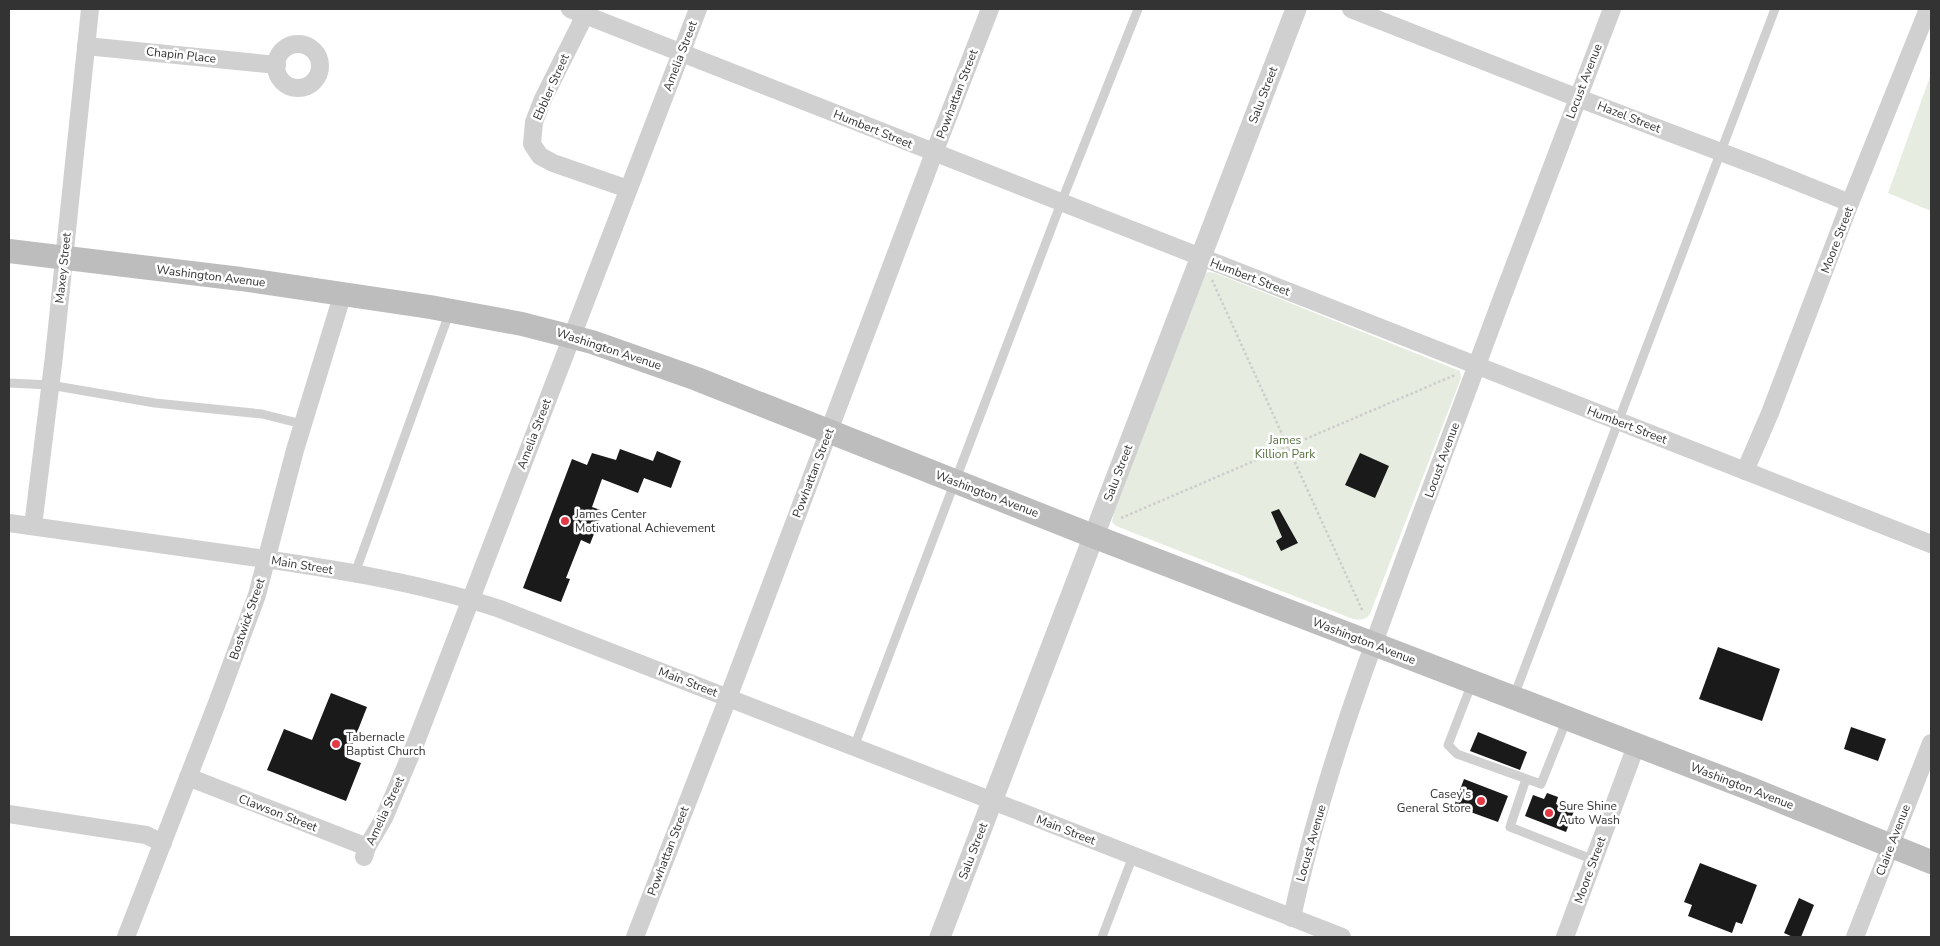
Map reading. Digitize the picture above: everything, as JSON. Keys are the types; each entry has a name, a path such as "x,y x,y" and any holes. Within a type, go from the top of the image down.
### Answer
{"main road":[{"name":"Washington Avenue","path":"9,251 343,293 450,310 522,324 624,352 1374,645 1751,789 1931,862"}],"street":[{"name":"Maxey Street","path":"33,526 90,9"},
{"name":"Amelia Street","path":"366,852 384,818 414,747 698,9"},
{"name":"Powhattan Street","path":"635,937 990,9"},
{"name":"Salu Street","path":"940,937 1296,9"},
{"name":"Hazel Street","path":"1351,9 1850,204"},
{"name":"Locust Avenue","path":"1292,918 1303,865 1374,645 1476,366 1612,9"},
{"name":"Moore Street","path":"1745,471 1770,413 1850,204 1928,9"},
{"name":"Humbert Street","path":"577,12 1931,544"},
{"name":"Ebbler Street","path":"577,12 534,122 531,138 532,144 540,156 553,163 628,189"},
{"name":"Chapin Place","path":"86,46 277,65"},
{"name":"Bostwick Street","path":"126,937 257,594 302,424 343,293"},
{"name":"Main Street","path":"9,523 355,573 430,588 472,599 1342,937"},
{"name":"Claire Avenue","path":"1855,937 1931,744"},
{"name":"Moore Street","path":"1566,937 1636,746"},
{"name":"Clawson Street","path":"188,777 366,852"},
{"path":"9,814 146,835 163,842"}],"lane":[{"path":"854,747 1060,203 1138,9"},
{"path":"1512,698 1775,9"},
{"path":"355,573 450,310"},
{"path":"9,383 50,385 155,403 262,414 302,424"},
{"path":"1472,683 1448,745 1456,754 1541,784 1567,719"},
{"path":"1526,779 1510,827 1594,860"},
{"path":"1102,937 1133,856"}],"path":[{"path":"1212,279 1363,612"},
{"path":"1119,518 1455,375"}],"green space":[{"path":"1931,74 1931,211 1888,193"},
{"name":"James Killion Park","path":"1208,272 1215,273 1460,371 1461,378 1370,614 1365,618 1353,619 1121,528 1112,522 1114,511 1205,274"}],"building":[{"path":"620,449 653,461 657,451 681,461 671,488 644,478 638,493 602,479 592,507 603,511 590,544 581,540 566,578 570,579 561,602 523,588 572,459 587,465 592,453 616,460"},
{"path":"1360,453 1389,466 1375,498 1345,485"},
{"path":"1279,509 1298,543 1281,551 1276,541 1282,537 1271,512"},
{"path":"1718,647 1780,669 1762,721 1699,699"},
{"path":"331,693 367,707 347,758 361,763 346,801 267,770 284,729 312,740"},
{"path":"1851,727 1886,739 1878,761 1844,749"},
{"name":"Casey's General Store","path":"1478,732 1527,752 1520,770 1470,751"},
{"name":"Casey's General Store","path":"1464,779 1508,796 1498,822 1454,806"},
{"name":"Sure Shine Auto Wash","path":"1547,793 1558,797 1556,804 1574,811 1566,832 1525,816 1533,795 1544,799"},
{"path":"1700,863 1757,885 1742,924 1736,922 1732,933 1688,916 1692,905 1684,902"},
{"path":"1799,898 1814,905 1801,937 1793,937 1784,933"}],"place":[{"name":"James Center Motivational Achievement","path":"565,521"},
{"name":"Tabernacle Baptist Church","path":"336,744"},
{"name":"Casey's General Store","path":"1481,801"},
{"name":"Sure Shine Auto Wash","path":"1549,813"}]}
